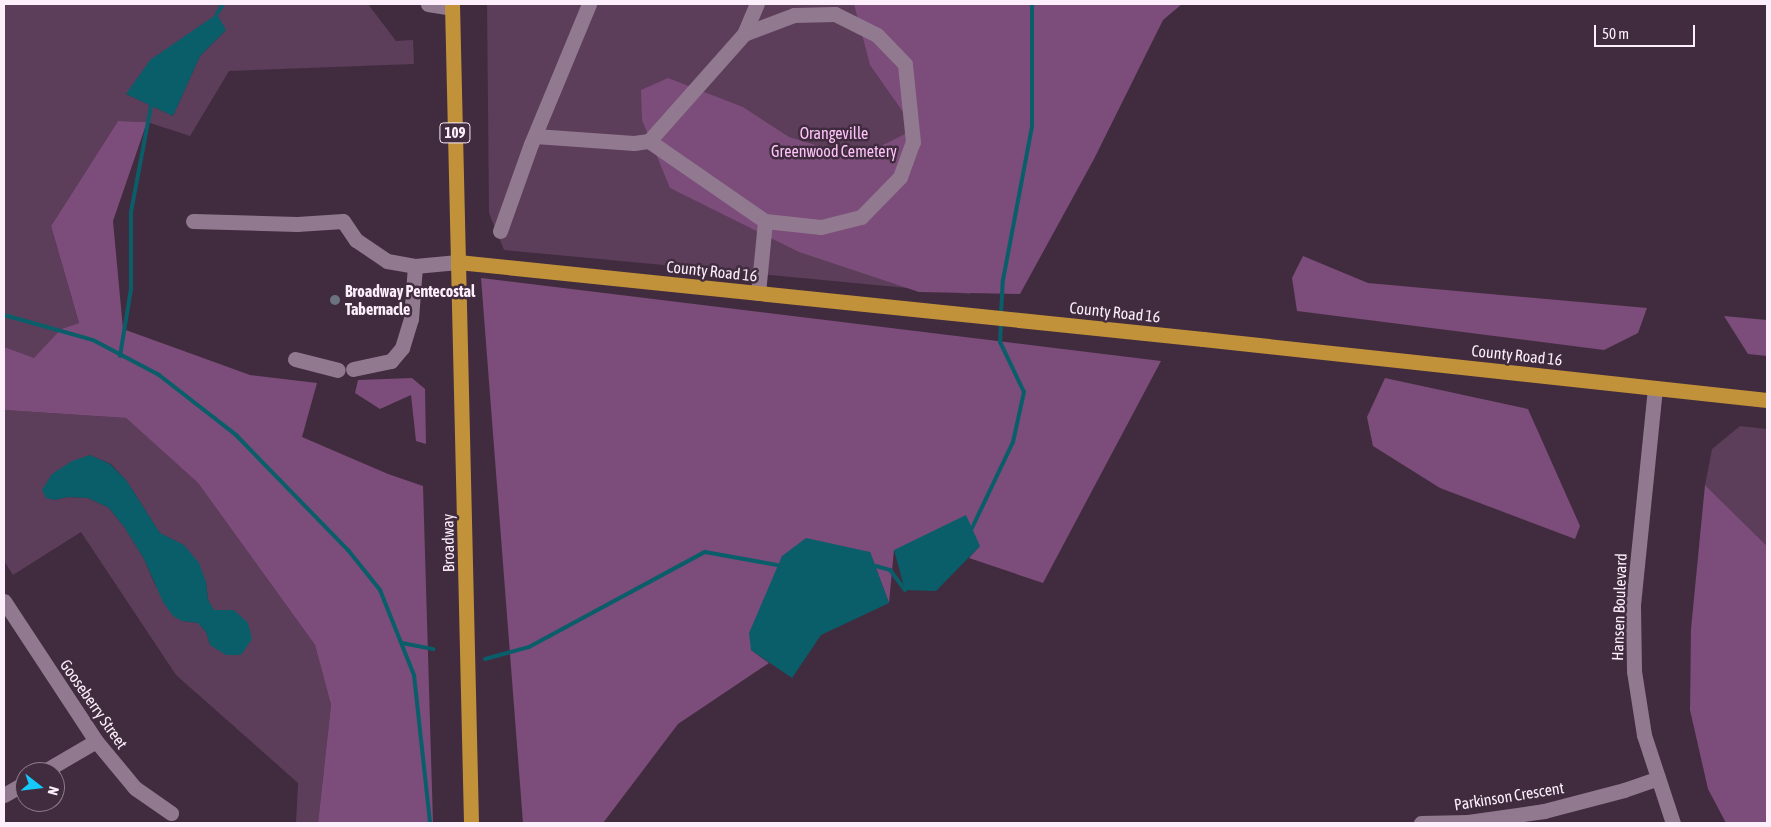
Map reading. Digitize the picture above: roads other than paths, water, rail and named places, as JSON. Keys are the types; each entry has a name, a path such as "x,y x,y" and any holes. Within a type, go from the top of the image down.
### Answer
{"main road":[{"name":"109","path":"452,6 458,262"},
{"name":"County Road 16","path":"458,262 1203,338 1767,400"},
{"name":"Broadway","path":"458,262 471,823"}],"street":[{"path":"428,4 452,6"},
{"path":"500,231 535,136 590,4"},
{"path":"535,136 634,143 649,141 744,34 757,4"},
{"path":"649,141 765,221 821,227 861,217 900,177 913,142 905,64 877,35 835,14 794,15 744,34"},
{"path":"193,221 297,224 344,221 356,240 387,261 415,266 458,262"},
{"path":"758,293 765,221"},
{"path":"353,369 391,361 402,348 411,319 415,266"},
{"path":"294,359 338,370"},
{"name":"Hansen Boulevard","path":"1655,388 1633,606 1634,670 1644,734 1672,823"},
{"name":"Gooseberry Street","path":"4,601 96,741 135,788 171,813"},
{"path":"60,762 96,741"},
{"name":"Parkinson Crescent","path":"1421,823 1468,822 1544,811 1624,790 1658,778"}],"water":[{"path":"217,14 226,30 200,56 173,116 126,94 150,60"},
{"path":"90,455 110,464 126,480 160,533 184,545 199,563 206,582 208,600 214,610 234,610 248,623 252,639 241,655 226,655 210,645 206,632 198,623 182,621 173,616 163,602 144,559 125,528 109,508 88,498 68,497 54,500 46,498 42,490 52,474 72,461"},
{"path":"966,515 980,546 936,591 905,590 894,550"},
{"path":"806,538 870,552 889,603 821,635 792,678 751,650 749,633 782,556"}],"waterway":[{"path":"217,14 223,4"},
{"path":"1001,314 1003,280 1032,127 1032,4"},
{"path":"120,356 131,289 131,212 151,106"},
{"path":"4,315 93,340 159,375 236,435 348,550 380,590 414,675 430,823"},
{"path":"972,528 1013,442 1024,392 1000,342 1001,321"},
{"path":"485,659 529,647 705,552 777,565"},
{"path":"876,566 890,570 905,590"},
{"path":"402,643 433,649"}],"place":[{"name":"Broadway Pentecostal Tabernacle","path":"335,300"}],"park label":[{"name":"Orangeville Greenwood Cemetery","path":"834,142"}]}
